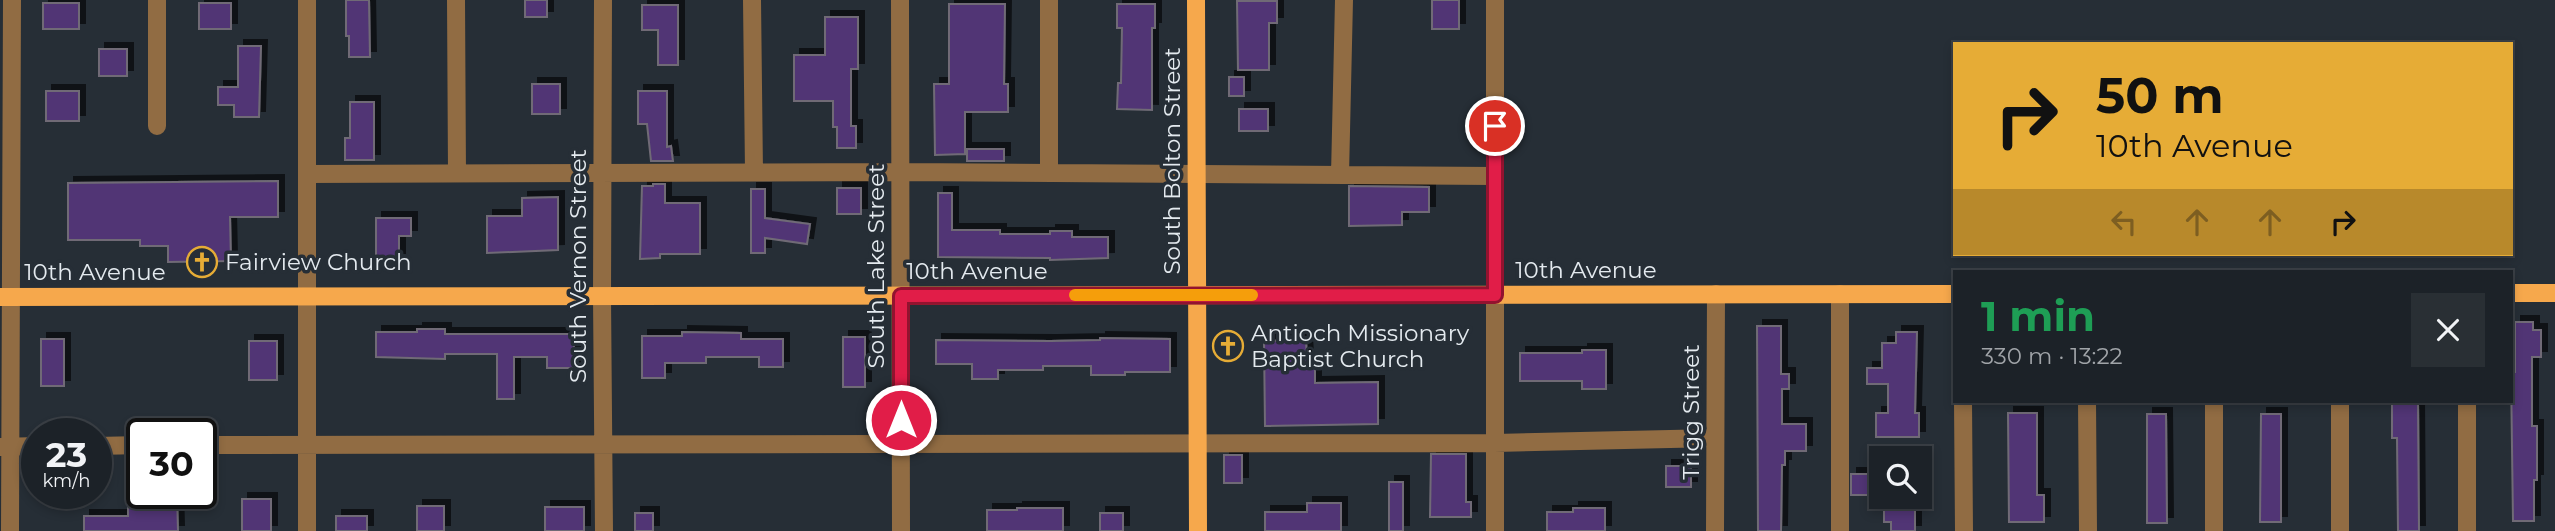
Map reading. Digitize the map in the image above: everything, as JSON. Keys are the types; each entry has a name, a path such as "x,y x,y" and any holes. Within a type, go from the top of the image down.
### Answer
{"main road":[{"name":"South Bolton Street","path":"1196,0 1198,531"},
{"path":"2513,293 2555,293"},
{"name":"10th Avenue","path":"6,297 1953,294"}],"street":[{"path":"10,531 5,447 6,172 12,0"},
{"path":"157,0 157,126"},
{"path":"307,0 307,531"},
{"path":"456,0 457,173"},
{"name":"South Vernon Street","path":"603,0 601,297 604,531"},
{"path":"752,0 754,172"},
{"name":"South Lake Street","path":"900,0 901,531"},
{"path":"1048,0 1048,173"},
{"path":"1340,175 1344,0"},
{"path":"1495,0 1495,531"},
{"path":"307,174 901,172 1495,176"},
{"name":"Trigg Street","path":"1715,531 1716,294"},
{"path":"1840,294 1840,531"},
{"path":"1964,403 1964,531"},
{"path":"2087,403 2088,531"},
{"path":"2214,403 2214,531"},
{"path":"2340,403 2340,531"},
{"path":"2467,403 2467,531"},
{"path":"217,445 1495,443 1715,439"}],"building":[{"path":"346,0 369,0 370,57 349,57"},
{"path":"525,0 547,0 547,17 525,17"},
{"path":"1432,0 1459,0 1459,29 1432,29"},
{"path":"1237,1 1277,1 1277,23 1269,23 1269,70 1238,70"},
{"path":"43,3 79,3 79,29 43,29"},
{"path":"199,3 231,3 231,29 199,29"},
{"path":"949,4 1005,4 1004,84 1008,84 1008,112 965,112 965,154 935,155 934,84 949,84"},
{"path":"1117,4 1155,4 1155,28 1152,28 1152,110 1117,109 1118,83 1121,83 1122,28 1117,28"},
{"path":"642,5 678,5 678,65 658,65 658,30 642,30"},
{"path":"825,17 858,17 858,69 851,69 851,126 856,126 856,148 837,148 837,127 833,127 833,101 794,101 794,55 825,55"},
{"path":"238,46 261,46 259,117 234,117 234,105 218,105 218,87 238,87"},
{"path":"99,49 127,49 127,76 99,76"},
{"path":"1229,77 1244,77 1244,96 1229,96"},
{"path":"532,84 560,84 560,114 532,114"},
{"path":"46,91 79,91 79,121 46,121"},
{"path":"638,91 667,91 667,147 671,146 673,161 651,161 647,124 638,124"},
{"path":"350,102 374,102 374,160 345,160 345,138 350,138"},
{"path":"1239,109 1268,109 1268,131 1239,131"},
{"path":"967,149 1004,149 1004,161 967,161"},
{"path":"278,181 278,217 230,217 231,261 168,262 168,246 140,246 140,240 68,240 68,183"},
{"path":"665,184 665,203 700,203 700,254 660,254 660,258 640,259 642,186"},
{"path":"1349,186 1429,187 1429,212 1402,212 1402,225 1349,226"},
{"path":"837,188 861,188 861,214 837,214"},
{"path":"751,189 765,189 765,218 810,224 807,244 765,238 765,253 751,253"},
{"path":"938,193 952,193 952,230 1000,230 1000,234 1072,231 1072,237 1108,237 1108,258 1050,260 938,257"},
{"path":"558,197 558,250 487,253 487,216 522,216 522,198"},
{"path":"376,218 411,218 411,236 399,236 399,259 376,259"},
{"path":"2515,322 2533,322 2533,330 2541,330 2541,357 2532,357 2532,426 2537,426 2534,521 2513,521 2511,403 2515,372"},
{"path":"1757,326 1781,326 1781,374 1789,374 1789,389 1782,389 1782,424 1806,424 1806,451 1785,451 1785,465 1782,465 1781,531 1758,531"},
{"path":"417,329 445,329 445,334 574,334 574,368 547,368 547,357 514,357 514,399 497,399 497,354 445,354 445,359 376,357 376,332 417,332"},
{"path":"682,332 741,333 741,339 783,339 783,367 759,367 759,357 706,357 706,363 665,363 665,378 642,378 642,336 682,336"},
{"path":"1896,332 1917,332 1915,413 1919,413 1919,437 1876,437 1876,413 1888,413 1888,384 1867,384 1867,368 1882,368 1882,343 1896,343"},
{"path":"843,337 865,337 865,387 843,387"},
{"path":"1100,338 1170,339 1170,372 1091,375 1091,366 1043,366 1043,370 998,370 998,379 972,379 972,364 936,364 936,340 1051,341"},
{"path":"41,339 64,339 64,386 41,386"},
{"path":"1306,340 1307,361 1315,361 1315,383 1378,382 1378,424 1265,426 1264,341"},
{"path":"249,341 277,341 277,380 249,380"},
{"path":"1582,350 1606,350 1606,389 1582,389 1582,381 1520,381 1520,353 1582,353"},
{"path":"2392,404 2418,404 2419,531 2398,531 2397,438 2392,438"},
{"path":"2008,413 2037,413 2037,495 2044,495 2044,522 2009,522"},
{"path":"2147,414 2166,414 2167,523 2147,523"},
{"path":"2261,414 2281,414 2281,522 2260,522"},
{"path":"1431,454 1466,454 1466,502 1471,502 1471,517 1430,517"},
{"path":"1224,455 1242,455 1242,483 1224,483"},
{"path":"1666,466 1691,466 1691,487 1666,487"},
{"path":"1851,474 1869,474 1869,495 1851,495"},
{"path":"1389,482 1403,482 1403,531 1389,531"},
{"path":"242,499 271,499 271,531 242,531"},
{"path":"1307,503 1341,503 1341,531 1265,531 1265,512 1307,512"},
{"path":"417,506 444,506 444,531 417,531"},
{"path":"545,507 584,507 584,531 545,531"},
{"path":"1063,508 1063,531 987,531 987,510"},
{"path":"1573,508 1605,508 1605,531 1547,531 1547,512 1573,512"},
{"path":"128,509 177,509 178,531 84,531 84,516 128,516"},
{"path":"1884,509 1915,509 1915,531 1891,531 1891,522 1884,522"},
{"path":"635,513 653,513 653,531 635,531"},
{"path":"1100,513 1123,513 1123,531 1100,531"},
{"path":"336,516 367,516 367,531 336,531"}],"slow traffic":[{"path":"1075,295 1252,295"}],"place":[{"name":"Fairview Church","path":"202,262"},
{"name":"Antioch Missionary Baptist Church","path":"1228,346"}],"route":[{"path":"901,420 901,296 1495,295 1495,126"}]}
